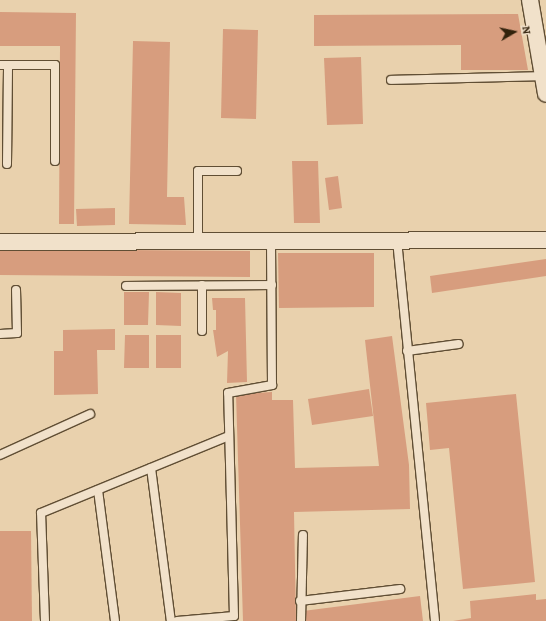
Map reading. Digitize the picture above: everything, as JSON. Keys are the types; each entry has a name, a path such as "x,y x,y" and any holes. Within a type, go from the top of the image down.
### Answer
{"street":[{"path":"530,0 546,94"},
{"path":"0,242 546,240"}],"lane":[{"path":"8,164 4,65 55,65 55,161"},
{"path":"391,80 543,76"},
{"path":"198,241 198,171 237,171"},
{"path":"177,621 234,616 228,393 272,385 271,240"},
{"path":"397,240 435,621"},
{"path":"202,285 202,330"},
{"path":"126,286 272,285"},
{"path":"0,334 17,333 16,290"},
{"path":"407,351 459,344"},
{"path":"0,456 90,414"},
{"path":"45,621 41,513 229,436"},
{"path":"151,468 171,621"},
{"path":"98,490 115,621"},
{"path":"301,621 300,601 303,535"},
{"path":"300,601 400,589"}],"building":[{"path":"0,12 76,13 74,224 59,224 60,46 0,46"},
{"path":"518,14 528,70 461,70 461,45 314,46 314,15"},
{"path":"223,29 258,30 256,119 221,118"},
{"path":"133,41 170,42 167,197 184,197 186,225 129,224"},
{"path":"361,57 363,124 327,125 324,58"},
{"path":"292,161 318,161 320,223 294,223"},
{"path":"338,176 342,208 329,210 325,178"},
{"path":"115,208 115,225 77,226 76,209"},
{"path":"0,249 250,251 250,277 0,275"},
{"path":"278,253 374,253 374,307 279,308"},
{"path":"546,259 546,276 432,293 430,276"},
{"path":"124,292 149,292 148,325 124,325"},
{"path":"156,292 181,293 181,326 156,325"},
{"path":"212,298 245,298 247,382 227,383 228,351 217,357 213,330 216,330 216,310 213,310"},
{"path":"115,329 115,350 97,350 98,394 54,395 54,351 63,351 63,330"},
{"path":"125,335 149,335 149,368 124,368"},
{"path":"156,335 181,335 181,368 156,368"},
{"path":"392,336 409,465 410,509 294,512 296,621 243,621 236,394 272,392 272,400 293,400 295,468 379,466 365,340"},
{"path":"369,389 373,416 312,425 308,399"},
{"path":"516,394 535,582 463,589 449,448 430,450 426,403"},
{"path":"0,531 31,531 32,621 0,621"},
{"path":"536,594 536,600 546,599 546,621 453,621 471,618 470,601"},
{"path":"420,596 423,621 304,621 303,611"}]}
